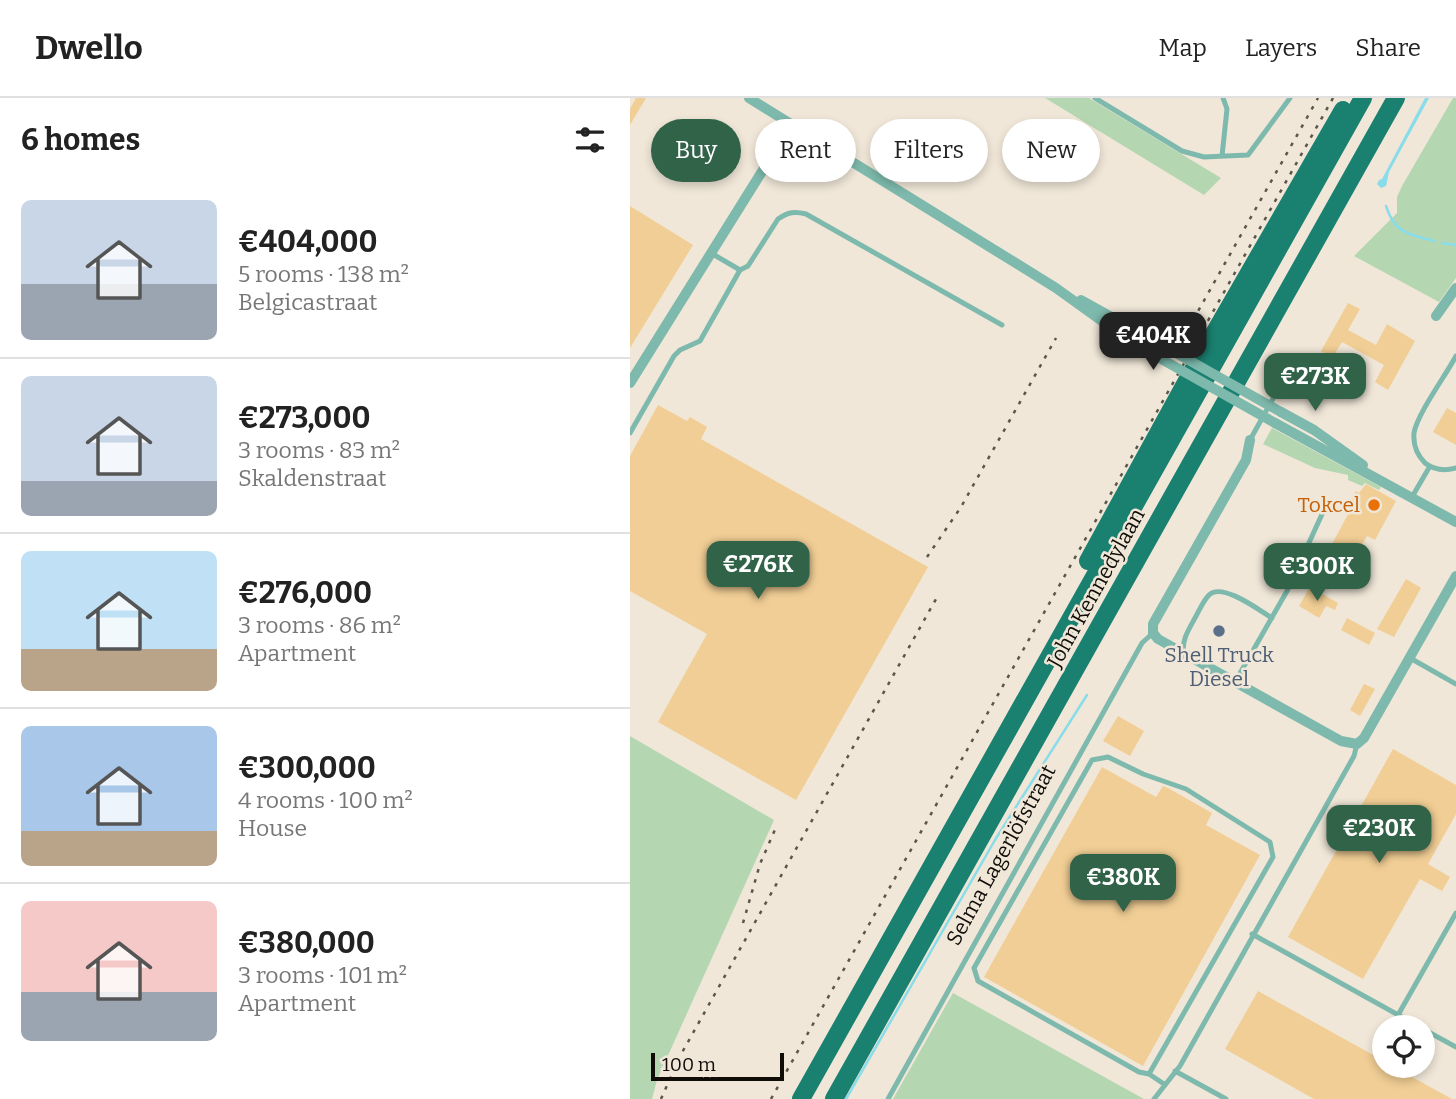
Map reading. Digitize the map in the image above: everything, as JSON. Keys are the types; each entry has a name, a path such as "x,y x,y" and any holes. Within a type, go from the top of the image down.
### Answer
{"highway":[{"path":"988,765 1055,620 1180,393 1350,98"},
{"name":"John Kennedylaan","path":"801,1099 1363,98"},
{"name":"John Kennedylaan","path":"825,1099 1387,98"},
{"name":"John Kennedylaan","path":"834,1099 1396,98"},
{"path":"1375,158 1402,98"},
{"path":"972,855 1107,636 1409,98"}],"street":[{"path":"749,98 782,119"},
{"path":"856,165 1056,288 1131,342 1243,392 1314,430 1412,497"},
{"path":"630,383 755,182"},
{"path":"1056,288 1137,331 1193,370"},
{"path":"1436,316 1456,288"},
{"path":"1243,392 1275,423 1456,522"},
{"name":"Selma Lagerlöfstraat","path":"1153,633 1153,624 1246,460 1250,440"},
{"path":"1153,633 1158,639 1184,654 1341,741 1357,744 1364,738 1456,576"}],"lane":[{"path":"1095,98 1182,151 1204,157 1248,155 1290,98"},
{"path":"1222,156 1227,109 1223,98"},
{"path":"630,433 674,356 680,350 700,341 740,270 748,267 778,219 785,214 806,214 1002,325"},
{"path":"711,253 740,270"},
{"path":"1456,356 1415,428 1415,447 1420,458 1441,470 1456,468"},
{"path":"1250,440 1280,386 1294,376"},
{"path":"1412,497 1430,466"},
{"path":"1235,682 1287,591 1323,512"},
{"path":"1184,654 1184,641 1189,629 1210,594 1216,590 1227,592 1272,618"},
{"name":"Selma Lagerlöfstraat","path":"888,1099 1142,643 1153,633"},
{"path":"1409,658 1456,684"},
{"path":"1154,1099 1175,1071 1354,756 1357,744"},
{"path":"1149,1074 1273,857 1269,842 1186,789 1143,775 1108,757 1092,760 974,968 978,981 1164,1084"},
{"path":"1252,934 1398,1015 1456,913"},
{"path":"1435,1036 1456,1047"},
{"path":"1175,1071 1226,1099"}],"green space":[{"path":"1045,98 1089,98 1221,178 1204,195 1100,132 1100,119 1079,119"},
{"path":"1453,98 1456,98 1456,278 1439,302 1354,256 1397,213 1397,197 1402,186"},
{"path":"1272,428 1381,487 1379,490 1365,483 1362,486 1348,480 1348,475 1315,468 1263,444"},
{"path":"630,736 774,820 657,1080 652,1099 630,1099"},
{"path":"953,993 1144,1099 893,1099"}],"water":[{"path":"1425,98 1429,98 1389,172 1386,186 1381,188 1377,184"}],"building":[{"path":"636,98 646,98 630,125 630,109"},
{"path":"630,206 693,245 630,348"},
{"path":"1348,303 1360,309 1348,330 1376,345 1387,324 1415,341 1388,390 1375,382 1384,365 1342,342 1332,358 1321,351"},
{"path":"658,405 687,421 690,417 707,427 701,439 928,567 796,800 658,722 707,634 630,591 630,456"},
{"path":"1447,408 1456,413 1456,445 1433,432"},
{"path":"1366,484 1396,501 1375,540 1367,536 1348,570 1325,557 1353,505 1350,503 1356,491 1359,493"},
{"path":"1406,579 1421,588 1394,637 1377,629"},
{"path":"1310,587 1338,603 1335,610 1326,606 1319,618 1299,606"},
{"path":"1347,618 1375,633 1369,645 1341,630"},
{"path":"1364,684 1375,689 1360,716 1350,710"},
{"path":"1118,716 1144,731 1130,756 1103,741"},
{"path":"1393,749 1456,785 1456,814 1428,864 1450,877 1442,891 1420,879 1363,979 1288,937"},
{"path":"1102,767 1156,797 1163,786 1168,788 1212,813 1206,825 1260,855 1143,1066 984,977"},
{"path":"1258,991 1372,1054 1372,1078 1414,1078 1452,1099 1314,1099 1225,1049"}],"waterway":[{"path":"1386,206 1399,228 1434,241"},
{"path":"1442,243 1456,245"},
{"path":"846,1099 995,840 1087,695"}],"railway":[{"path":"1188,329 1318,98"},
{"path":"771,1099 1333,98"},
{"path":"927,557 961,507 1056,338"},
{"path":"661,1099 679,1058 936,599"},
{"path":"743,923 760,864 777,825"}],"place":[{"name":"Tokcel","path":"1374,505"},
{"name":"Shell Truck Diesel","path":"1219,631"}]}
